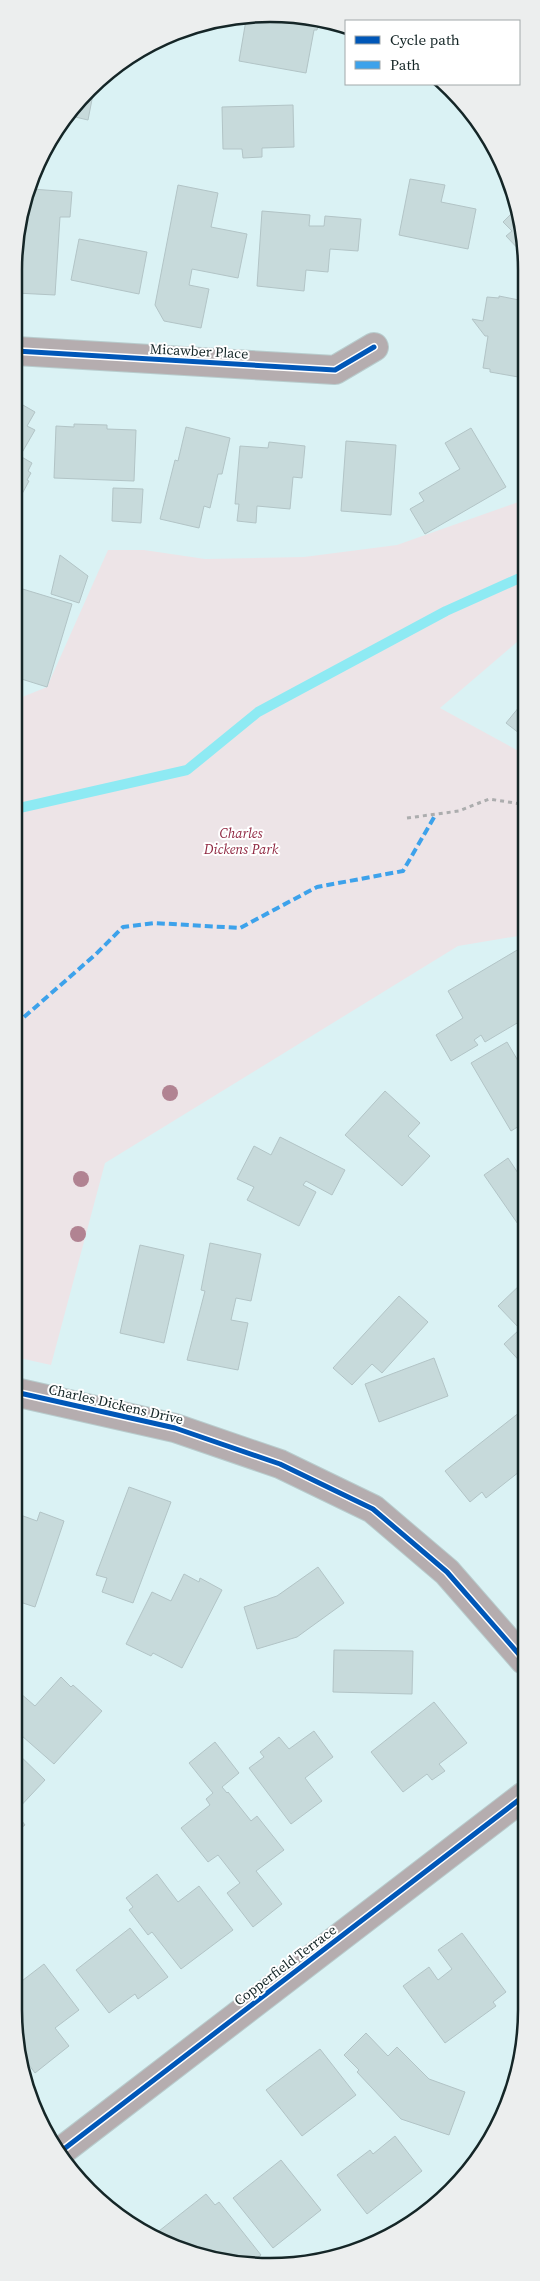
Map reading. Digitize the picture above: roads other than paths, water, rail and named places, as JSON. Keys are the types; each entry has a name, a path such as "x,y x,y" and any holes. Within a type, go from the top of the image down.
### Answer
{"street":[{"name":"Micawber Place","path":"23,351 335,370 374,347"},
{"name":"Charles Dickens Drive","path":"23,1394 176,1428 280,1464 372,1509 447,1572 518,1653"},
{"name":"Copperfield Terrace","path":"64,2149 518,1801"}],"waterway":[{"path":"23,807 187,770 258,712 446,611 518,579"}],"park label":[{"name":"Charles Dickens Park","path":"241,842"}]}
